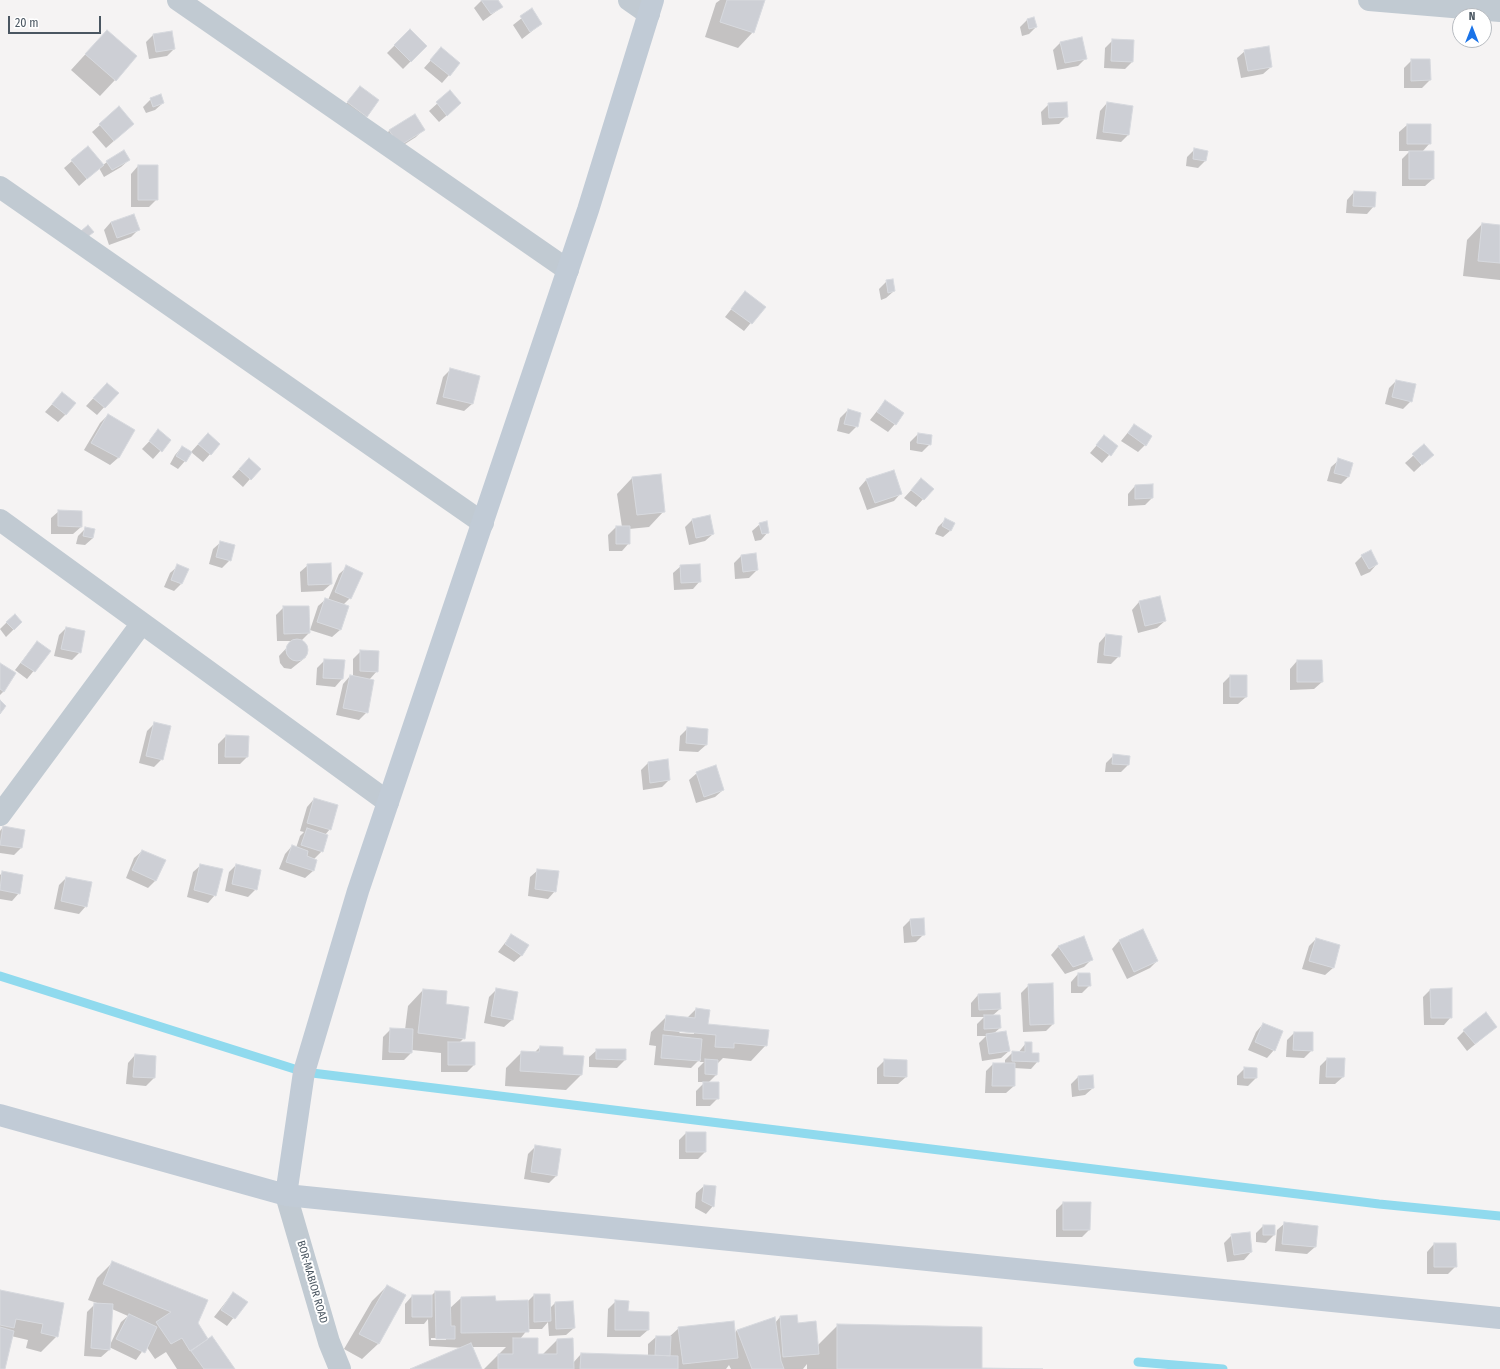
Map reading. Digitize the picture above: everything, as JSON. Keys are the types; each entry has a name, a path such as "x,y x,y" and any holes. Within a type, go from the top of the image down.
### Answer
{"street":[{"path":"178,0 568,270"},
{"path":"286,1194 304,1072 358,891 568,270 651,7 629,0"},
{"path":"1369,0 1500,11"},
{"path":"0,187 482,523"},
{"path":"0,520 388,802"},
{"path":"0,815 142,623"},
{"path":"0,1115 286,1194 1500,1318"},
{"name":"BOR-MABIOR ROAD","path":"286,1194 330,1342 340,1369"}],"building":[{"path":"481,0 498,0 503,7 491,14"},
{"path":"727,0 765,0 754,33 720,22"},
{"path":"532,8 542,24 530,32 520,16"},
{"path":"1034,17 1037,27 1029,29 1027,19"},
{"path":"410,29 427,46 411,62 394,45"},
{"path":"107,30 137,56 116,81 85,54"},
{"path":"172,31 175,49 156,52 153,34"},
{"path":"1082,37 1087,59 1065,63 1060,42"},
{"path":"1112,39 1134,40 1133,62 1111,61"},
{"path":"1269,46 1272,67 1248,71 1244,50"},
{"path":"441,47 460,63 450,76 430,60"},
{"path":"1411,59 1430,59 1431,80 1411,81"},
{"path":"360,86 379,100 367,117 347,102"},
{"path":"450,90 461,103 447,116 436,102"},
{"path":"161,94 164,103 153,107 150,98"},
{"path":"1067,102 1068,117 1049,118 1048,103"},
{"path":"1107,102 1133,106 1129,135 1103,132"},
{"path":"119,106 134,124 114,141 99,124"},
{"path":"415,114 425,130 399,146 389,130"},
{"path":"1407,124 1431,124 1431,144 1407,144"},
{"path":"88,146 104,165 87,179 71,160"},
{"path":"1194,148 1208,151 1206,161 1193,159"},
{"path":"124,150 130,160 112,170 106,161"},
{"path":"1409,151 1434,151 1434,179 1409,179"},
{"path":"138,165 158,165 158,200 138,200"},
{"path":"1354,191 1376,192 1375,207 1353,206"},
{"path":"134,214 140,230 117,238 111,222"},
{"path":"1482,223 1500,225 1500,263 1478,261"},
{"path":"88,225 94,232 86,238 81,231"},
{"path":"893,279 895,291 888,293 886,280"},
{"path":"745,291 766,307 752,324 731,309"},
{"path":"450,368 480,376 473,404 443,397"},
{"path":"1396,380 1416,384 1412,402 1392,397"},
{"path":"107,383 119,393 105,408 93,398"},
{"path":"62,392 76,403 66,415 52,404"},
{"path":"885,400 904,413 896,425 877,412"},
{"path":"848,409 861,413 858,427 844,424"},
{"path":"108,414 135,430 119,458 91,443"},
{"path":"1134,424 1152,436 1146,446 1128,433"},
{"path":"158,429 171,440 162,452 149,441"},
{"path":"208,433 220,444 211,455 198,444"},
{"path":"918,433 932,435 931,445 917,443"},
{"path":"1104,435 1118,446 1111,456 1096,445"},
{"path":"1424,444 1434,455 1422,465 1412,454"},
{"path":"182,446 192,452 186,462 176,456"},
{"path":"249,458 261,469 251,480 239,469"},
{"path":"1338,458 1353,463 1349,477 1334,473"},
{"path":"894,470 902,494 875,503 866,479"},
{"path":"661,474 665,512 637,515 632,477"},
{"path":"921,478 934,489 924,500 911,490"},
{"path":"1153,484 1153,498 1135,499 1135,485"},
{"path":"58,510 82,511 82,527 58,526"},
{"path":"710,515 714,534 696,538 692,519"},
{"path":"945,518 955,523 951,531 942,526"},
{"path":"767,521 769,533 762,534 759,523"},
{"path":"616,526 630,526 630,544 616,544"},
{"path":"85,527 95,529 93,538 83,536"},
{"path":"220,541 235,545 231,561 216,557"},
{"path":"1371,550 1378,564 1369,569 1361,555"},
{"path":"756,553 758,570 743,572 741,555"},
{"path":"331,563 332,584 308,585 307,564"},
{"path":"177,564 189,569 182,584 171,580"},
{"path":"700,564 701,582 681,583 680,565"},
{"path":"346,565 363,573 351,599 335,592"},
{"path":"1160,596 1166,621 1145,626 1139,601"},
{"path":"325,598 349,606 341,630 317,622"},
{"path":"283,606 309,606 310,633 284,634"},
{"path":"15,614 22,622 14,630 6,622"},
{"path":"66,627 85,631 81,653 61,649"},
{"path":"1106,634 1122,636 1120,657 1104,655"},
{"path":"293,639 301,639 308,646 308,654 301,661 293,661 286,654 286,646"},
{"path":"37,641 51,651 35,672 21,663"},
{"path":"360,650 379,651 378,672 360,671"},
{"path":"324,659 345,660 343,679 323,678"},
{"path":"1297,660 1322,660 1323,682 1297,682"},
{"path":"0,663 16,673 4,692 0,689"},
{"path":"350,675 374,680 368,713 343,708"},
{"path":"1230,675 1247,675 1247,697 1230,697"},
{"path":"0,700 6,706 0,714"},
{"path":"154,722 171,726 163,760 146,756"},
{"path":"687,727 708,729 707,745 686,743"},
{"path":"226,735 249,736 248,757 225,757"},
{"path":"1113,754 1130,756 1129,765 1112,764"},
{"path":"668,759 670,780 650,783 648,762"},
{"path":"716,765 724,790 704,797 696,772"},
{"path":"314,798 338,805 331,830 307,823"},
{"path":"3,826 25,830 22,848 0,845"},
{"path":"307,828 328,835 323,852 301,845"},
{"path":"292,845 308,851 307,856 317,860 314,871 286,862"},
{"path":"142,850 166,860 156,881 132,870"},
{"path":"200,864 223,869 216,896 194,890"},
{"path":"236,864 261,870 257,890 232,884"},
{"path":"537,869 559,871 556,892 535,889"},
{"path":"2,871 23,875 20,894 0,890"},
{"path":"66,877 92,882 87,907 61,901"},
{"path":"924,918 925,935 912,936 910,919"},
{"path":"1143,929 1158,961 1134,972 1119,940"},
{"path":"511,934 529,945 522,956 505,944"},
{"path":"1084,936 1093,960 1073,967 1058,946"},
{"path":"1316,938 1340,945 1334,968 1309,961"},
{"path":"1078,973 1090,973 1091,986 1078,986"},
{"path":"1053,983 1054,1024 1030,1025 1028,984"},
{"path":"496,988 518,992 513,1020 491,1016"},
{"path":"1452,988 1452,1018 1431,1018 1430,989"},
{"path":"423,989 447,991 446,1004 469,1007 465,1039 418,1033"},
{"path":"1000,993 1001,1009 979,1010 978,994"},
{"path":"696,1008 710,1010 708,1024 769,1030 767,1046 734,1043 734,1048 715,1047 716,1035 664,1030 666,1015 695,1018"},
{"path":"1486,1012 1497,1027 1475,1044 1463,1030"},
{"path":"984,1015 1000,1015 1001,1028 984,1029"},
{"path":"1263,1023 1283,1031 1275,1051 1255,1042"},
{"path":"390,1028 413,1029 412,1053 389,1052"},
{"path":"1006,1031 1010,1051 989,1054 986,1034"},
{"path":"1294,1032 1313,1032 1313,1051 1293,1050"},
{"path":"663,1035 702,1039 700,1061 661,1058"},
{"path":"448,1042 475,1042 475,1065 448,1065"},
{"path":"1025,1042 1032,1042 1032,1053 1039,1053 1039,1062 1012,1061 1012,1051 1025,1052"},
{"path":"540,1046 563,1047 563,1055 584,1056 582,1075 520,1071 521,1051 539,1052"},
{"path":"596,1049 626,1049 626,1060 596,1059"},
{"path":"135,1054 156,1056 155,1078 133,1077"},
{"path":"1327,1058 1345,1058 1344,1077 1326,1077"},
{"path":"705,1059 718,1060 717,1075 705,1074"},
{"path":"884,1059 907,1060 907,1077 884,1076"},
{"path":"993,1063 1015,1063 1015,1086 992,1086"},
{"path":"1244,1067 1257,1068 1257,1078 1244,1078"},
{"path":"1093,1075 1094,1088 1079,1090 1078,1076"},
{"path":"703,1082 719,1082 719,1099 703,1099"},
{"path":"686,1132 706,1132 706,1152 686,1152"},
{"path":"535,1145 561,1149 557,1176 531,1172"},
{"path":"704,1185 716,1186 714,1207 702,1201"},
{"path":"1063,1202 1091,1202 1090,1230 1063,1230"},
{"path":"1284,1222 1318,1226 1316,1247 1282,1244"},
{"path":"1263,1225 1275,1225 1275,1235 1263,1235"},
{"path":"1250,1232 1252,1252 1234,1255 1231,1234"},
{"path":"1434,1243 1456,1243 1457,1267 1434,1267"},
{"path":"112,1261 208,1300 198,1323 208,1339 190,1351 182,1338 171,1344 156,1322 171,1312 103,1284"},
{"path":"387,1285 406,1295 379,1344 359,1334"},
{"path":"0,1290 64,1303 58,1337 41,1333 43,1324 16,1319 14,1328 0,1325"},
{"path":"435,1291 450,1291 451,1326 455,1326 455,1339 436,1339"},
{"path":"233,1292 248,1302 235,1319 221,1310"},
{"path":"534,1294 550,1294 551,1321 534,1322"},
{"path":"412,1295 432,1295 432,1317 412,1317"},
{"path":"495,1296 496,1301 528,1300 529,1332 461,1333 461,1297"},
{"path":"615,1300 629,1301 628,1311 649,1312 649,1330 615,1330"},
{"path":"573,1301 575,1328 556,1329 555,1302"},
{"path":"94,1303 113,1304 110,1350 91,1348"},
{"path":"129,1314 157,1327 145,1353 116,1339"},
{"path":"797,1315 798,1323 816,1321 819,1354 783,1357 780,1316"},
{"path":"775,1317 781,1361 784,1369 752,1369 737,1330"},
{"path":"734,1321 738,1358 683,1364 678,1327"},
{"path":"837,1324 982,1327 982,1368 1043,1369 837,1369"},
{"path":"0,1327 14,1331 5,1369 0,1369"},
{"path":"212,1336 235,1369 204,1369 191,1351"},
{"path":"656,1336 671,1336 670,1356 655,1355"},
{"path":"513,1338 538,1338 538,1354 557,1354 557,1339 573,1338 574,1369 498,1369 498,1354 513,1354"},
{"path":"471,1343 482,1369 410,1369"},
{"path":"581,1353 678,1356 678,1369 580,1369"}],"waterway":[{"path":"0,976 304,1072 1379,1204 1500,1216"},
{"path":"1138,1362 1223,1369"}]}
